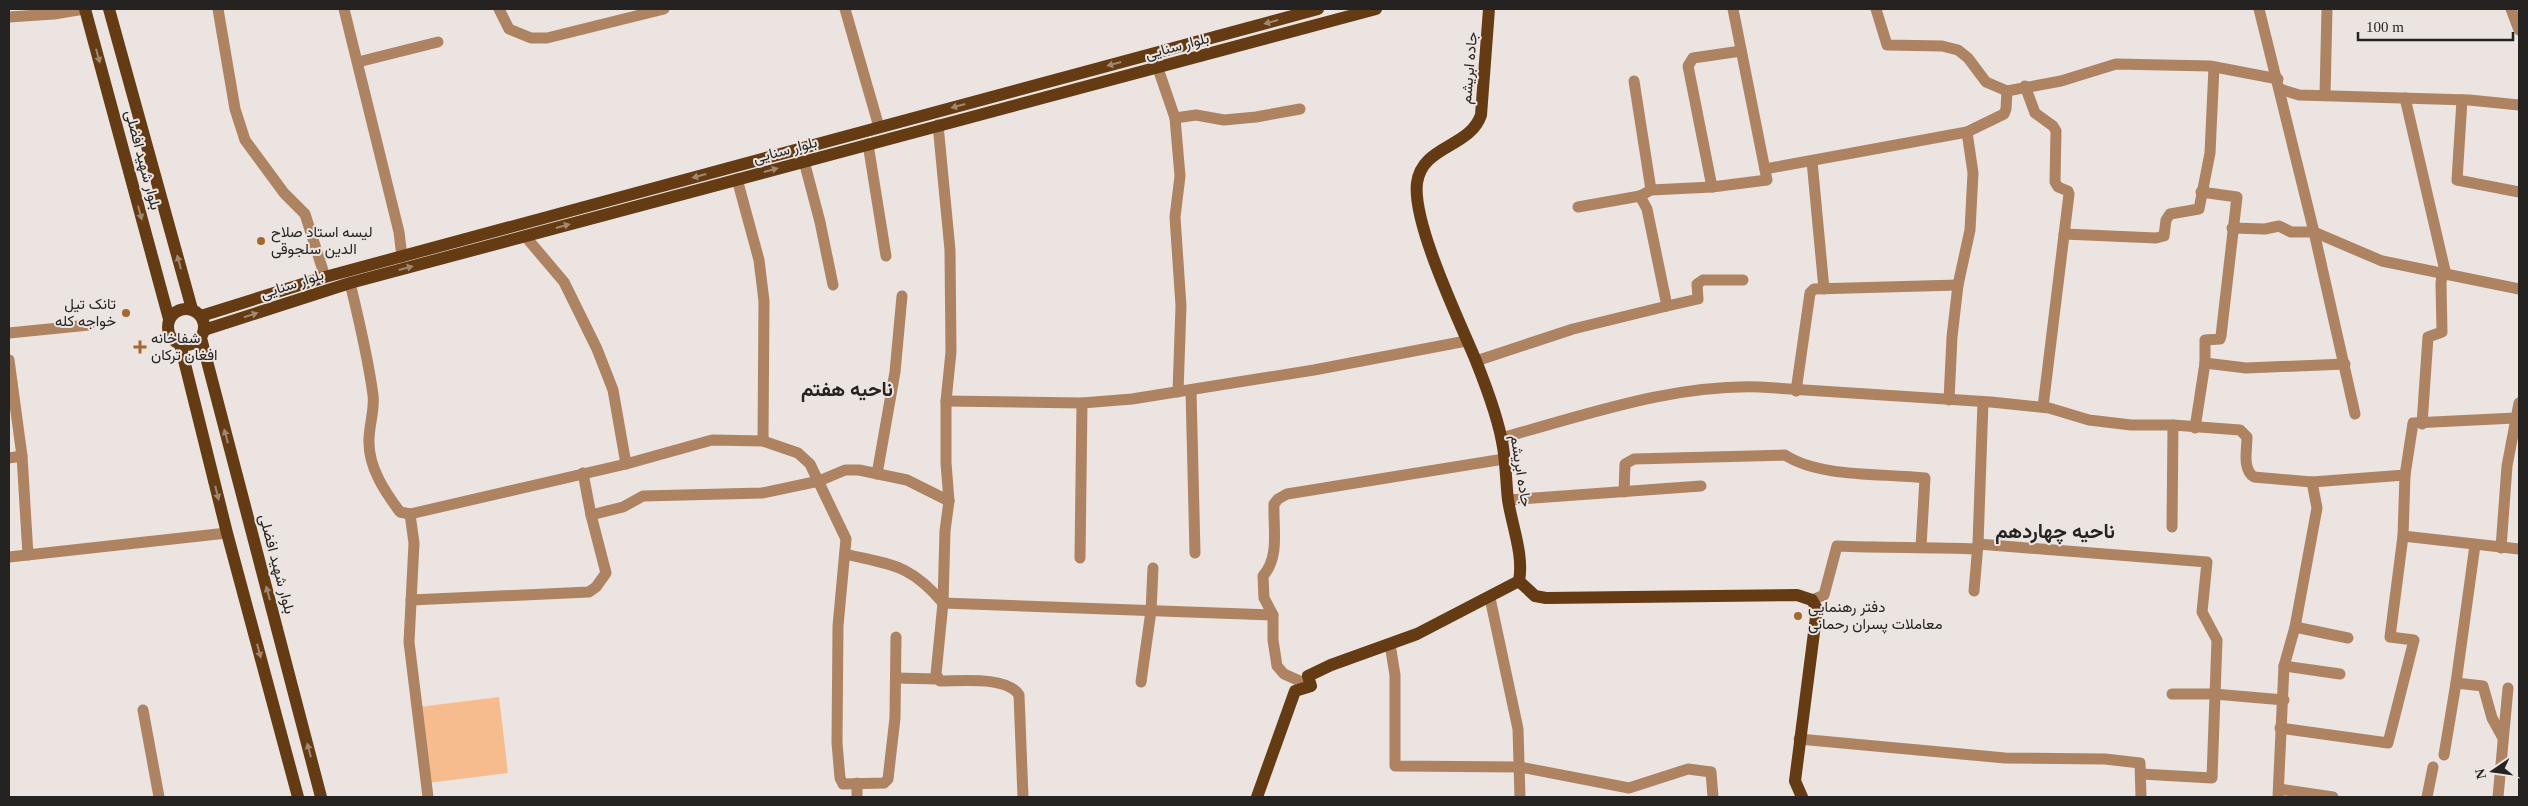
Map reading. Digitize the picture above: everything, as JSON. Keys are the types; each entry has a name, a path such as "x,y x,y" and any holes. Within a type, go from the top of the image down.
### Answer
{"main road":[{"name":"بلوار شهید افضلی","path":"85,9 169,319"},
{"name":"بلوار شهید افضلی","path":"109,9 197,313"},
{"name":"بلوار سنایی","path":"197,313 1153,54 1303,11 1318,9"},
{"name":"بلوار سنایی","path":"202,334 350,283 1376,9"},
{"name":"جاده ابریشم","path":"1489,9 1481,115 1477,125 1457,142 1432,154 1422,166 1417,183 1421,221 1466,341 1476,361 1501,438 1508,500 1522,569 1520,581"},
{"path":"180,344 191,345 202,334 197,313 181,309 169,319 169,334 180,344 227,533 298,797"},
{"name":"بلوار شهید افضلی","path":"202,334 321,797"},
{"path":"1257,797 1295,691 1311,686 1308,676 1331,665 1417,634 1520,581 1536,596 1546,598 1797,595 1812,600 1817,610 1795,781 1802,797"}],"street":[{"path":"9,17 54,14 85,9"},
{"path":"218,9 235,108 245,140 284,193 305,214 326,277"},
{"path":"344,9 399,232 402,256"},
{"path":"500,9 509,29 531,38 547,38 664,9"},
{"path":"845,9 879,127"},
{"path":"1578,208 1640,196 1651,190 1712,187 1768,178 1732,9"},
{"path":"1876,9 1887,45 1942,46 1958,50 1968,58 1986,82 2007,91 2025,86 2061,81 2116,64 2214,66 2279,84 2299,95 2462,100 2519,105"},
{"path":"2259,9 2279,84 2355,414"},
{"path":"2325,95 2327,9"},
{"path":"2510,9 2519,30"},
{"path":"358,62 438,42"},
{"path":"1712,187 1688,66 1693,58 1741,51"},
{"path":"1153,54 1175,118 1180,176 1175,218 1181,306 1178,392"},
{"path":"2064,234 2160,237 2164,236 2166,220 2170,214 2199,209 2210,153 2214,66"},
{"path":"1634,81 1651,190"},
{"path":"2025,86 2035,113 2053,126 2056,131 2055,182 2056,185 2066,189 2069,194 2043,407"},
{"path":"1765,169 1967,132 2004,114 2007,91"},
{"path":"2405,98 2446,275"},
{"path":"2462,100 2457,180 2519,192"},
{"path":"1175,118 1196,115 1224,120 1256,117 1300,109"},
{"path":"937,679 936,661 943,603 946,531 950,501 946,464 946,401 951,352 950,250 938,125"},
{"path":"1949,400 1952,337 1958,285 1970,230 1973,173 1967,132"},
{"path":"868,144 886,256"},
{"path":"1812,161 1824,289"},
{"path":"804,162 820,222 833,285"},
{"path":"737,180 759,260 764,301 763,442"},
{"path":"2195,428 2206,363 2205,340 2220,339 2221,336 2237,197 2201,192"},
{"path":"1640,196 1647,209 1666,306"},
{"path":"2232,228 2264,229 2277,226 2291,232 2314,232 2382,261 2519,289"},
{"path":"525,236 564,282 597,349 613,390 626,464"},
{"path":"2422,424 2428,336 2442,332 2441,283 2442,276 2446,275"},
{"path":"1476,361 1573,329 1698,299 1697,284 1703,280 1743,280"},
{"path":"350,283 365,345 374,398 368,442 374,467 382,487 400,512 410,514 626,464 712,440 763,442 798,453 810,464 846,539 838,626 838,743 841,782 884,783 888,779 896,678 896,637"},
{"path":"1796,392 1810,293 1814,289 1958,285"},
{"path":"876,474 896,372 902,296"},
{"path":"9,333 89,325"},
{"path":"946,401 1082,403 1178,392 1314,370 1466,341"},
{"path":"9,360 22,456 28,555"},
{"path":"2206,363 2246,368 2345,364"},
{"path":"1501,438 1653,396 1724,386 2043,407 2089,420 2131,426 2173,425 2240,430 2245,432 2247,437 2246,465 2250,474 2254,477 2312,482 2405,475"},
{"path":"1191,390 1195,553"},
{"path":"1974,591 1983,402"},
{"path":"1080,558 1082,403"},
{"path":"2501,548 2507,466 2519,403"},
{"path":"2280,728 2388,743 2414,640 2390,637 2403,536 2405,475 2412,424 2515,418"},
{"path":"2172,527 2173,425"},
{"path":"1624,492 1625,464 1634,459 1785,455 1800,464 1850,472 1925,478 1921,547"},
{"path":"9,458 22,456"},
{"path":"1311,686 1284,674 1277,666 1273,640 1273,614 1264,598 1263,576 1269,569 1274,556 1274,504 1278,498 1287,494 1504,459"},
{"path":"2507,466 2519,468"},
{"path":"591,515 623,507 643,496 762,493 819,481 845,470 907,480 950,501"},
{"path":"411,600 589,592 596,587 606,573 591,515 583,473"},
{"path":"2312,482 2317,508 2295,627 2284,666 2284,700 2280,728 2278,793 2333,797"},
{"path":"1508,500 1701,486"},
{"path":"410,514 414,543 409,642 428,797"},
{"path":"9,558 227,533"},
{"path":"2403,536 2519,550"},
{"path":"2444,754 2475,545"},
{"path":"1812,600 1824,595 1837,546 1906,549 1977,546 2207,562 2202,612 2217,640 2212,778 2141,774"},
{"path":"845,554 892,564 911,572 928,585 943,603 1273,614"},
{"path":"1141,682 1151,610 1153,568"},
{"path":"1490,598 1518,729 1520,797"},
{"path":"2295,627 2348,638"},
{"path":"1390,644 1395,675 1395,766 1520,767 1629,788 1688,769 1711,772 1713,797"},
{"path":"2284,666 2340,674"},
{"path":"896,678 1001,683 1014,688 1019,695 1023,797"},
{"path":"2456,683 2484,686 2492,718 2503,738"},
{"path":"2498,797 2508,688"},
{"path":"2172,694 2214,694 2284,700"},
{"path":"143,710 159,797"},
{"path":"1799,740 2005,758 2105,759 2140,763 2140,797"},
{"path":"2427,797 2433,767"},
{"path":"857,783 857,797"}],"shaded area":[{"path":"499,697 508,773 428,783 419,707"}],"place":[{"name":"لیسه استاد صلاح الدین سلجوقی","path":"261,241"},
{"name":"تانک تیل خواجه کله","path":"126,313"},
{"name":"شفاخانه افغان ترکان","path":"140,347"},
{"name":"دفتر رهنمایی معاملات پسران رحمانی","path":"1798,616"}],"district":[{"name":"ناحیه هفتم","path":"847,389"},
{"name":"ناحیه چهاردهم","path":"2055,531"}]}
